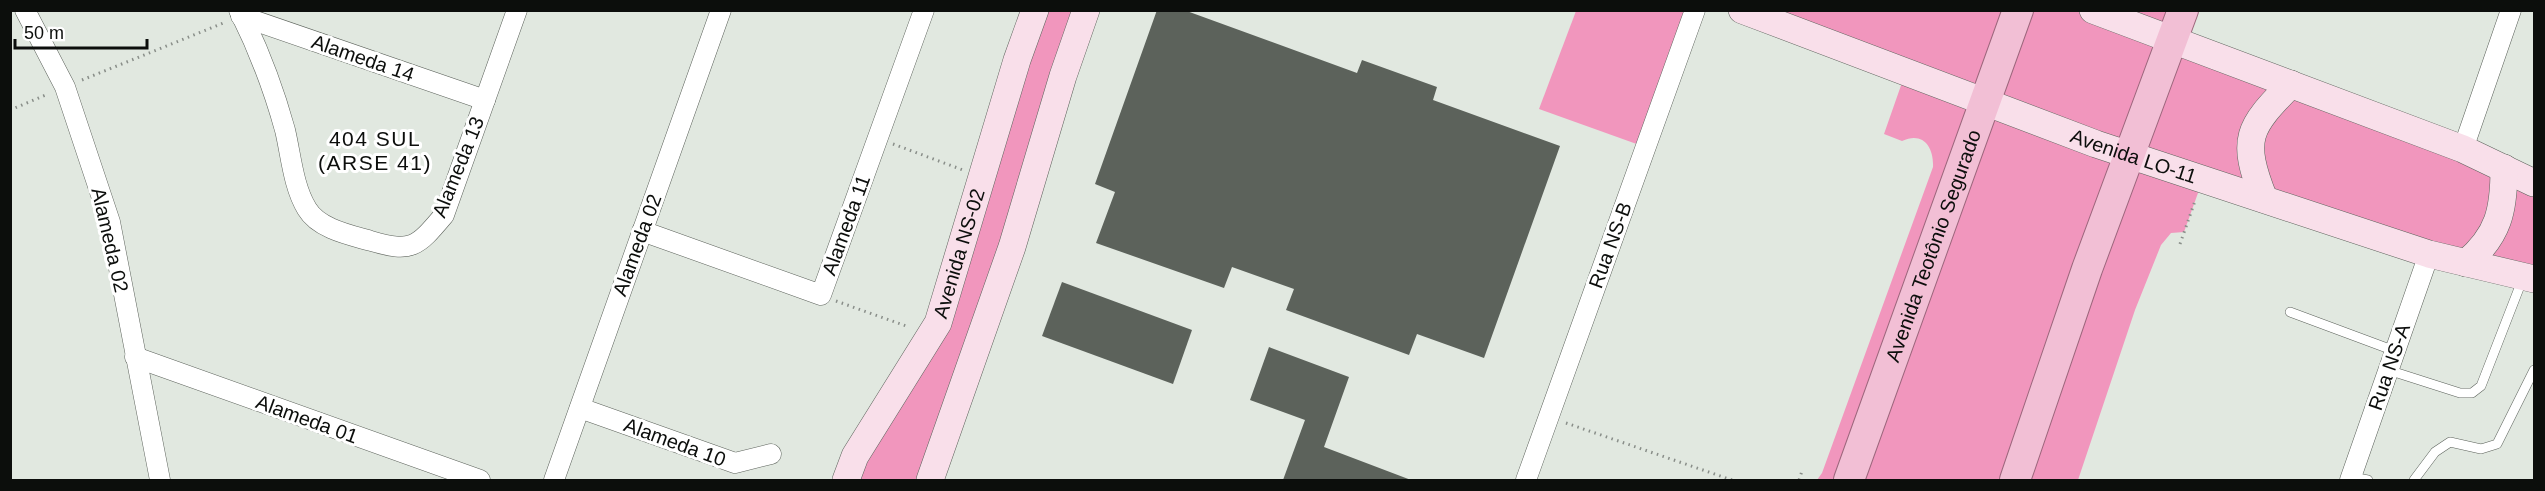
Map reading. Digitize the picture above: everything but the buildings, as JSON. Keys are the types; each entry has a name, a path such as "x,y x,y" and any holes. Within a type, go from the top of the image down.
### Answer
{"main road":[{"name":"Avenida Teotônio Segurado","path":"1849,480 2018,10"},
{"path":"2015,480 2087,269 2131,156 2183,10"}],"street":[{"name":"Alameda 02","path":"25,10 65,87 110,222 160,480"},
{"name":"Alameda 13","path":"240,13 284,128 307,210 332,229 398,249 422,240 444,215 517,10"},
{"name":"Alameda 02","path":"554,480 721,10"},
{"name":"Alameda 11","path":"642,231 821,295 924,10"},
{"name":"Avenida NS-02","path":"846,480 855,456 938,323 1035,10"},
{"path":"930,480 1012,247 1063,76 1086,10"},
{"name":"Rua NS-B","path":"1527,480 1695,10"},
{"name":"Avenida LO-11","path":"1742,10 2131,156 2428,254 2529,277"},
{"path":"2093,10 2463,149 2535,183"},
{"path":"2463,149 2511,10"},
{"name":"Alameda 14","path":"240,13 485,100"},
{"path":"2264,199 2253,163 2253,129 2258,119 2291,84"},
{"path":"2466,263 2490,240 2498,221 2504,168"},
{"name":"Rua NS-A","path":"2357,479 2388,370 2428,254"},
{"name":"Alameda 01","path":"135,357 426,471 480,480"},
{"name":"Alameda 10","path":"580,408 735,463 771,454"}],"lane":[{"path":"2388,370 2460,393 2472,393 2481,387 2529,277"},
{"path":"2290,312 2395,351"},
{"path":"2414,480 2435,452 2450,442 2481,449 2497,444 2535,370"}],"path":[{"path":"10,110 240,13"},
{"path":"877,139 982,177"},
{"path":"2180,244 2203,179"},
{"path":"821,295 931,335"},
{"path":"1549,417 1731,480"},
{"path":"1799,480 1802,471"}],"shaded area":[{"path":"1034,11 1086,11 930,480 846,480 938,323"},
{"path":"1576,11 1695,11 1645,147 1539,109"},
{"path":"1742,11 2183,11 2173,39 2534,183 2534,279 2203,179 2184,232 2171,233 2161,245 2135,310 2078,480 1817,480 1822,473 1933,167 1932,153 1926,143 1916,138 1902,141 1884,134 1905,74"}],"district":[{"name":"404 SUL (ARSE 41)","path":"375,150"}]}
